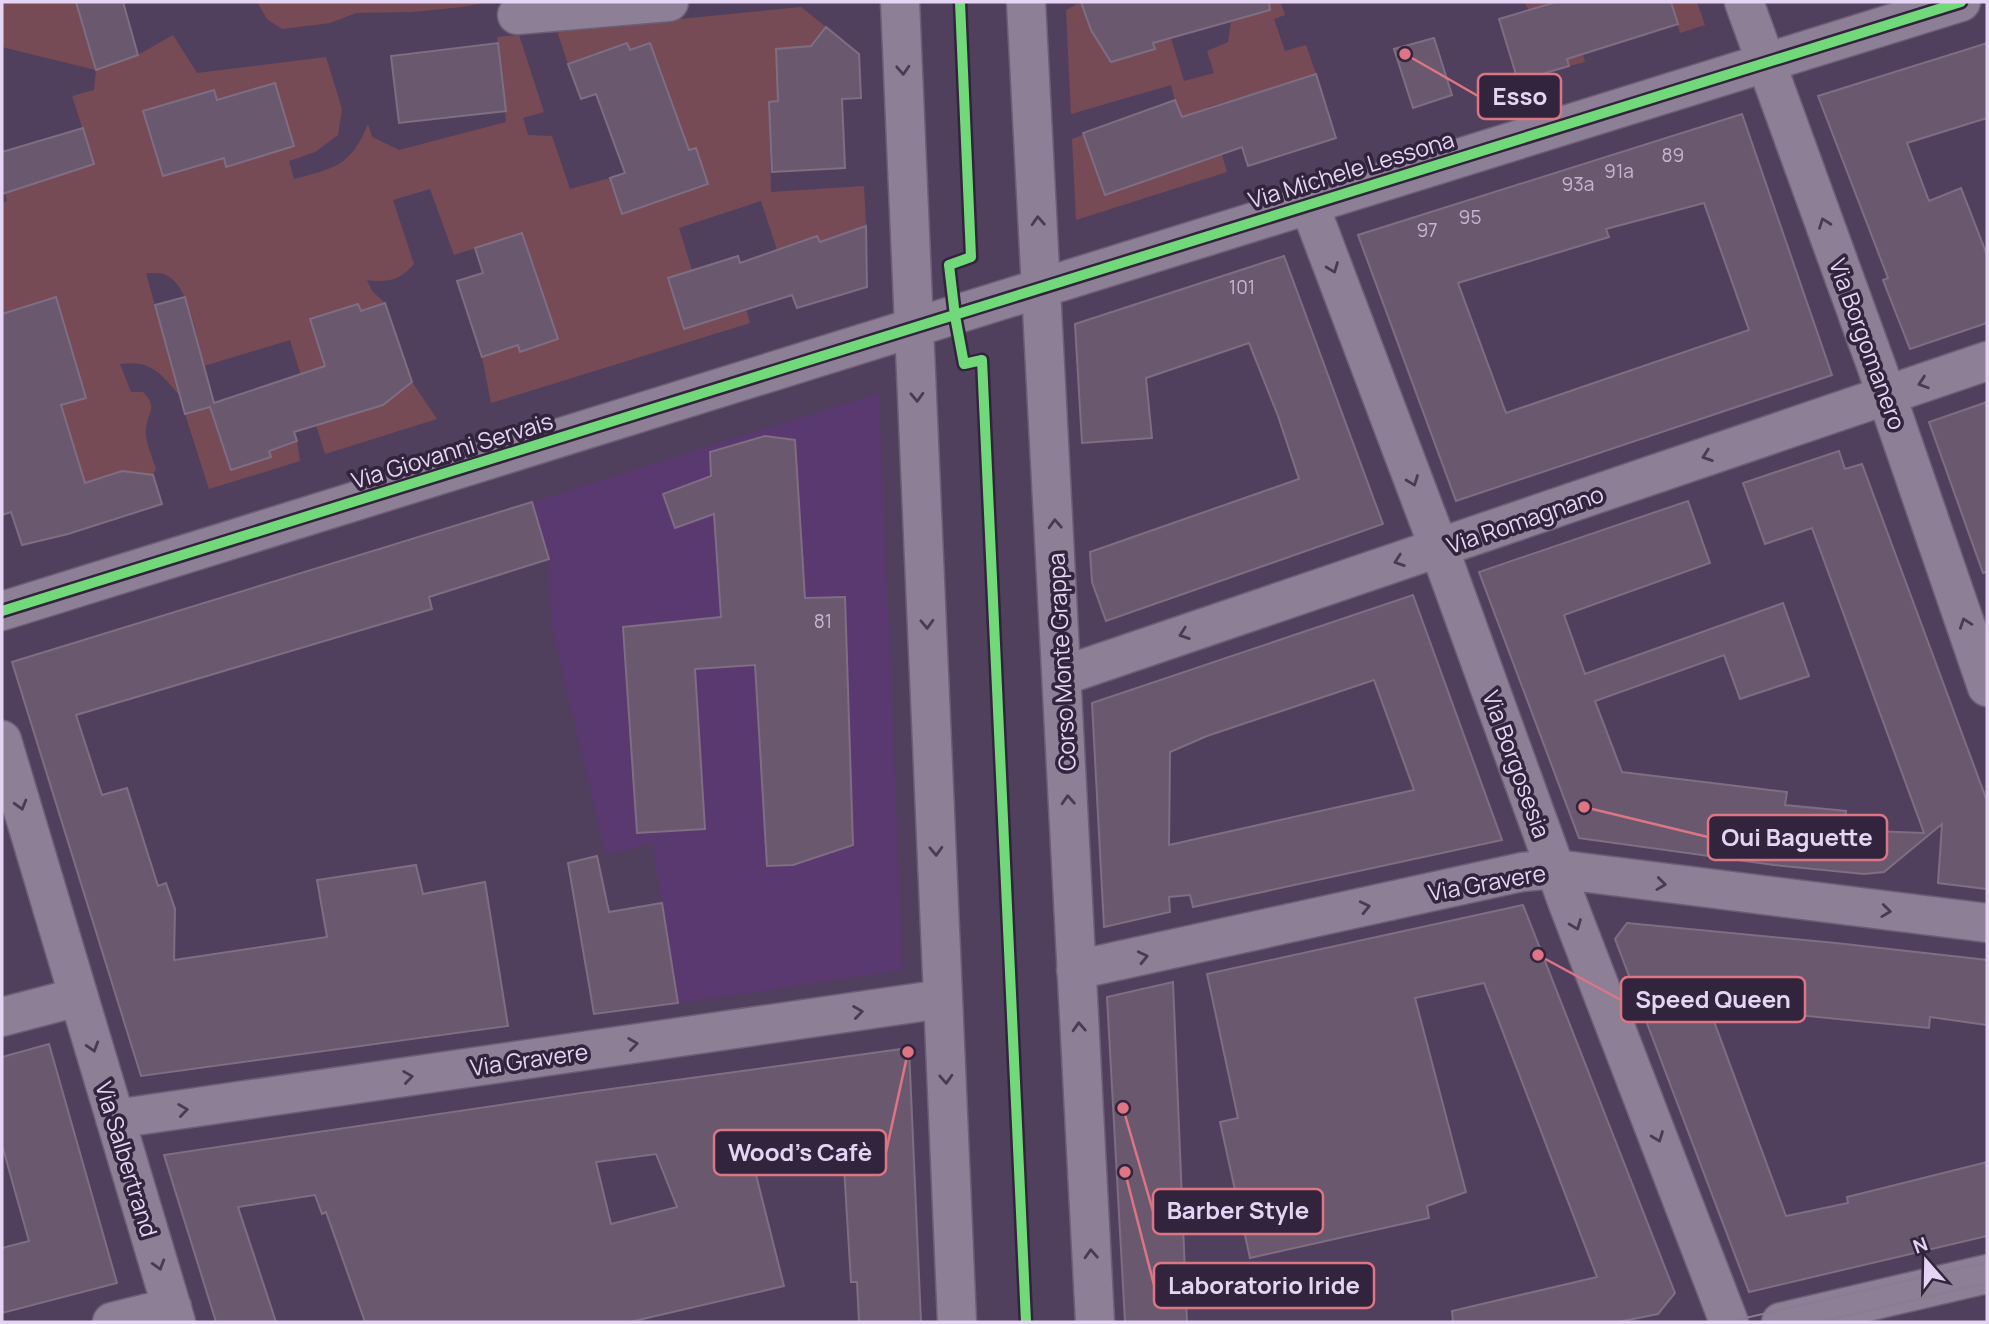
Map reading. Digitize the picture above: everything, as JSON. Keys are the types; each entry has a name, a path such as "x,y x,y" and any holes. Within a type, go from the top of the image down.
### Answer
{"street":[{"path":"517,15 670,2"},
{"path":"900,2 957,1322"},
{"name":"Corso Monte Grappa","path":"1026,2 1095,1322"},
{"name":"Via Borgomanero","path":"1744,2 1886,395 1987,687"},
{"name":"Via Michele Lessona","path":"914,329 1961,2"},
{"name":"Via Borgosesia","path":"1309,204 1556,869 1729,1322"},
{"name":"Via Giovanni Servais","path":"2,611 914,329"},
{"name":"Via Romagnano","path":"1062,676 1987,361"},
{"name":"Via Salbertrand","path":"2,740 174,1315"},
{"name":"Via Gravere","path":"1076,970 1522,872 1556,869 1987,923"},
{"path":"2,1017 78,997"},
{"name":"Via Gravere","path":"115,1119 942,999"},
{"path":"1781,1322 1987,1274"},
{"path":"112,1322 174,1315"}],"shaded area":[{"path":"2,2 76,2 96,70 2,47"},
{"path":"257,2 490,2 412,12 356,13 330,23 282,29 267,19"},
{"path":"1081,2 1088,2 1091,27 1111,62 1155,49 1143,12 1163,12 1184,81 1214,73 1207,51 1228,42 1231,21 1270,9 1268,2 1284,2 1281,4 1285,15 1274,19 1285,51 1306,45 1316,74 1208,107 1227,172 1076,220 1072,139 1175,100 1171,85 1071,114 1066,10"},
{"path":"1524,2 1597,2 1602,18 1575,27 1585,62 1569,66 1550,4 1529,10"},
{"path":"1671,2 1697,2 1705,25 1680,33"},
{"path":"801,7 826,27 811,46 776,49 778,101 769,102 771,192 864,186 866,226 820,242 817,237 777,250 761,201 679,228 692,270 668,278 746,309 750,323 491,403 482,357 518,345 521,352 558,339 534,293 542,290 523,233 454,255 430,189 393,200 414,264 404,274 393,279 367,280 372,291 385,303 361,311 358,304 310,320 342,417 383,405 412,382 437,419 325,454 290,340 204,366 192,317 182,292 166,275 146,273 180,396 155,370 140,364 120,364 131,392 143,392 150,403 147,444 156,469 153,475 122,471 85,483 61,405 85,398 56,297 2,314 2,203 7,201 5,193 94,164 72,96 94,90 96,70 138,55 173,35 197,73 326,57 342,109 338,135 315,152 289,161 294,179 340,163 355,149 368,124 372,137 399,150 506,122 497,37 519,35 544,112 523,118 528,135 552,136 570,189 610,178 623,214 708,184 696,148 689,150 650,43 568,64 557,31"},
{"path":"879,393 903,970 678,1003 652,843 606,855 551,623 549,559 532,502"},
{"path":"209,407 231,470 270,457 269,451 297,441 300,461 209,489 185,414"}],"building":[{"path":"76,2 123,2 138,55 96,70"},
{"path":"1081,2 1269,2 1270,10 1153,43 1155,49 1111,62 1091,30"},
{"path":"1556,2 1671,2 1678,24 1567,59 1569,66 1518,81 1499,19"},
{"path":"826,27 859,54 861,98 842,99 845,168 772,172 769,102 778,101 776,49 811,46"},
{"path":"1434,38 1452,95 1413,108 1394,49"},
{"path":"498,43 506,111 399,123 391,56"},
{"path":"627,43 630,50 650,43 689,150 696,148 708,184 622,214 610,178 625,173 596,94 581,99 568,64"},
{"path":"1987,43 1987,118 1907,143 1929,201 1961,188 1987,255 1987,323 1910,349 1883,280 1888,278 1818,96"},
{"path":"1316,74 1336,138 1248,166 1242,147 1105,195 1083,133 1175,100 1182,117"},
{"path":"275,83 294,146 226,167 224,158 163,176 143,111 214,90 217,100"},
{"path":"1742,114 1832,375 1456,501 1358,235","holes":["1704,203 1749,330 1506,413 1458,283 1609,237 1606,229"]},
{"path":"83,128 94,164 2,194 2,152"},
{"path":"866,226 867,287 797,308 792,295 684,329 668,278 738,256 740,263 817,236 820,242"},
{"path":"522,233 558,339 520,352 518,345 482,357 457,281 483,273 475,248"},
{"path":"1284,256 1383,524 1106,621 1092,582 1090,552 1299,479 1249,343 1146,378 1152,438 1082,443 1075,324"},
{"path":"56,297 86,398 61,405 85,483 122,471 153,475 162,504 68,534 22,545 11,512 2,515 2,314"},
{"path":"185,297 214,403 325,366 310,319 358,304 361,311 385,303 412,382 383,405 294,432 297,441 269,451 271,457 231,470 210,407 185,414 155,305"},
{"path":"1987,402 1987,572 1983,573 1929,422"},
{"path":"765,436 795,440 805,598 845,597 853,845 793,865 767,866 755,665 695,669 705,829 637,833 623,627 721,617 714,514 675,528 663,494 711,476 710,452"},
{"path":"1839,451 1845,469 1862,464 1987,801 1987,889 1938,883 1942,824 1884,872 1864,874 1774,865 1579,838 1479,572 1688,501 1710,563 1564,615 1585,674 1783,603 1809,676 1740,699 1724,655 1595,701 1622,772 1787,792 1785,805 1846,811 1844,830 1924,833 1812,528 1765,544 1743,483"},
{"path":"532,502 549,559 429,597 432,609 76,715 102,795 127,788 158,886 166,883 175,909 174,960 327,937 317,880 416,865 423,894 485,882 508,1026 141,1076 12,662"},
{"path":"1413,595 1502,840 1193,907 1190,895 1169,897 1170,912 1104,927 1092,703","holes":["1374,680 1414,790 1169,845 1170,752 1207,736"]},
{"path":"597,856 609,912 662,903 678,1003 594,1014 568,863"},
{"path":"1523,905 1675,1293 1658,1314 1618,1322 1453,1322 1452,1311 1597,1277 1484,983 1415,998 1466,1192 1427,1206 1429,1218 1250,1258 1220,1122 1238,1118 1207,974"},
{"path":"1627,923 1987,960 1987,1025 1930,1017 1929,1028 1787,1014 1789,1003 1705,997 1786,1216 1848,1203 1847,1197 1987,1162 1987,1236 1749,1292 1615,939"},
{"path":"1173,982 1187,1322 1125,1322 1107,997"},
{"path":"49,1044 117,1283 2,1313 2,1248 29,1241 2,1145 2,1057"},
{"path":"909,1048 921,1322 859,1322 857,1282 851,1282 842,1134 748,1143 784,1286 630,1322 365,1322 326,1212 322,1214 315,1195 238,1207 276,1322 216,1322 164,1155","holes":["656,1154 677,1207 611,1224 596,1162"]}],"tram line":[{"path":"1728,1322 1987,1262"},
{"path":"1820,1322 1987,1283"}],"cycle path":[{"path":"960,2 971,257 949,265 964,364 982,360 1026,1322"},
{"path":"2,611 1961,2"}],"place":[{"name":"Esso","path":"1405,54"},
{"name":"Oui Baguette","path":"1584,807"},
{"name":"Speed Queen","path":"1538,955"},
{"name":"Wood's Cafè","path":"908,1052"},
{"name":"Barber Style","path":"1123,1108"},
{"name":"Laboratorio Iride","path":"1125,1172"}]}
